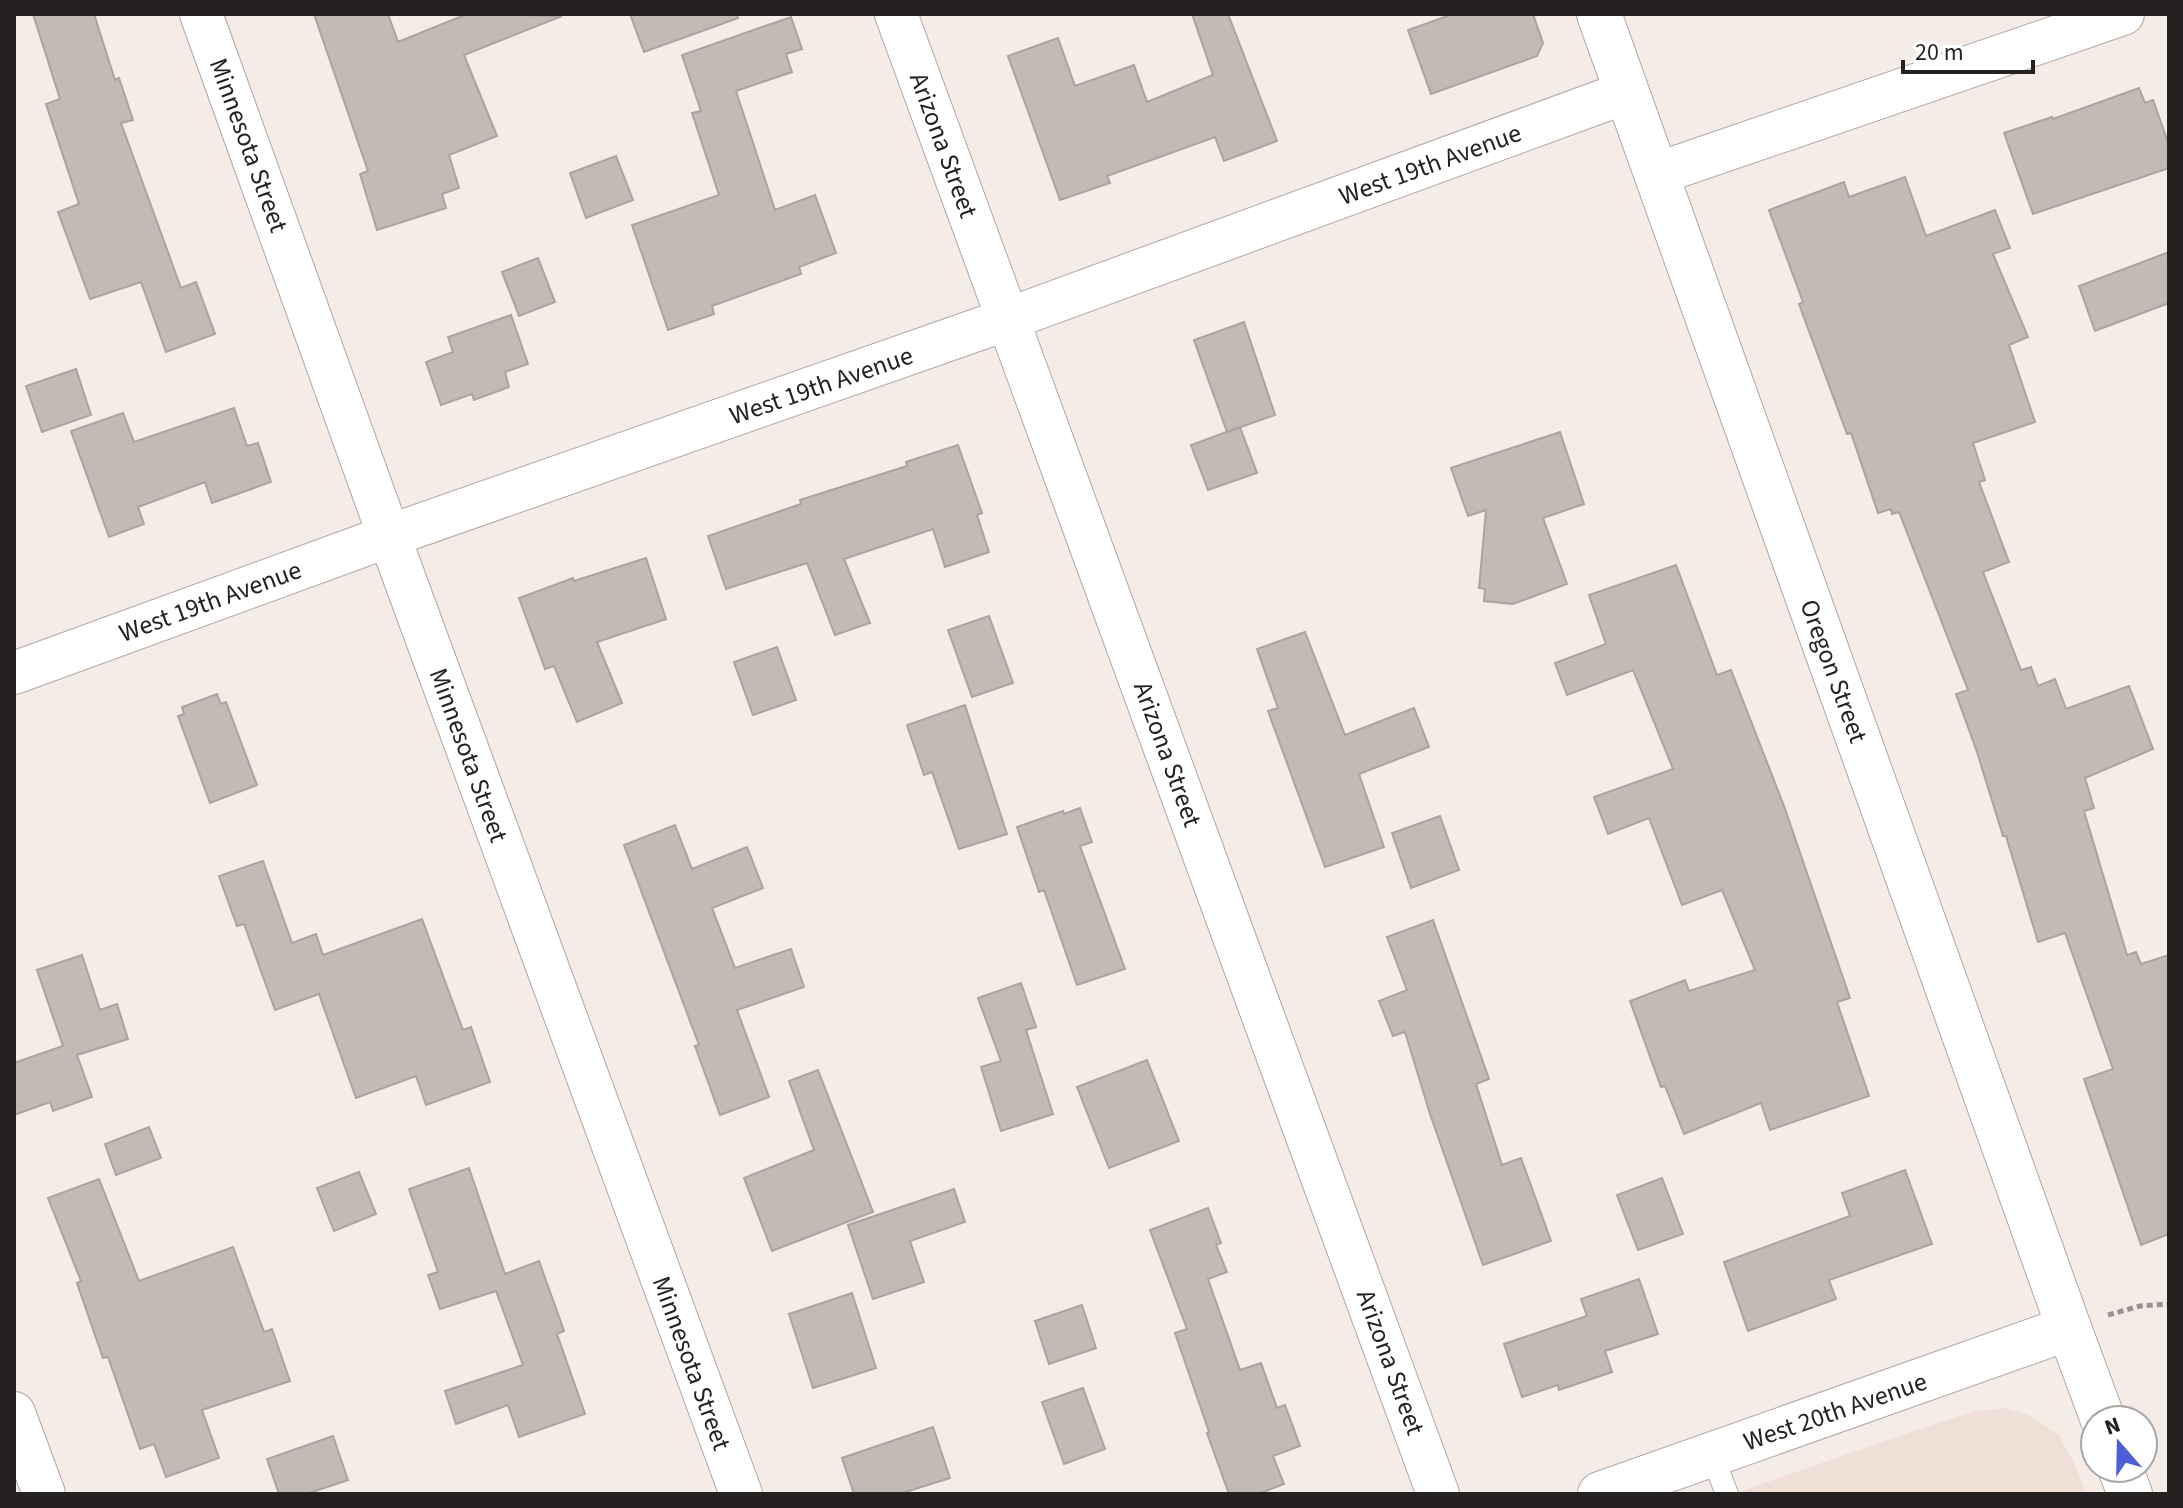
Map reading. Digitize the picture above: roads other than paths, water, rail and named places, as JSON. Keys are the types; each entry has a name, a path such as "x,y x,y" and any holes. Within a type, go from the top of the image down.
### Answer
{"main road":[{"name":"Oregon Street","path":"1599,14 2097,1404"},
{"name":"West 20th Avenue","path":"1600,1494 1719,1474 2069,1328"}],"street":[{"name":"Minnesota Street","path":"201,14 741,1494"},
{"name":"Arizona Street","path":"896,14 1438,1494"},
{"path":"1656,174 2123,14"},
{"name":"West 19th Avenue","path":"14,673 389,536 1008,319 1627,92"},
{"path":"14,1413 44,1494"}]}
